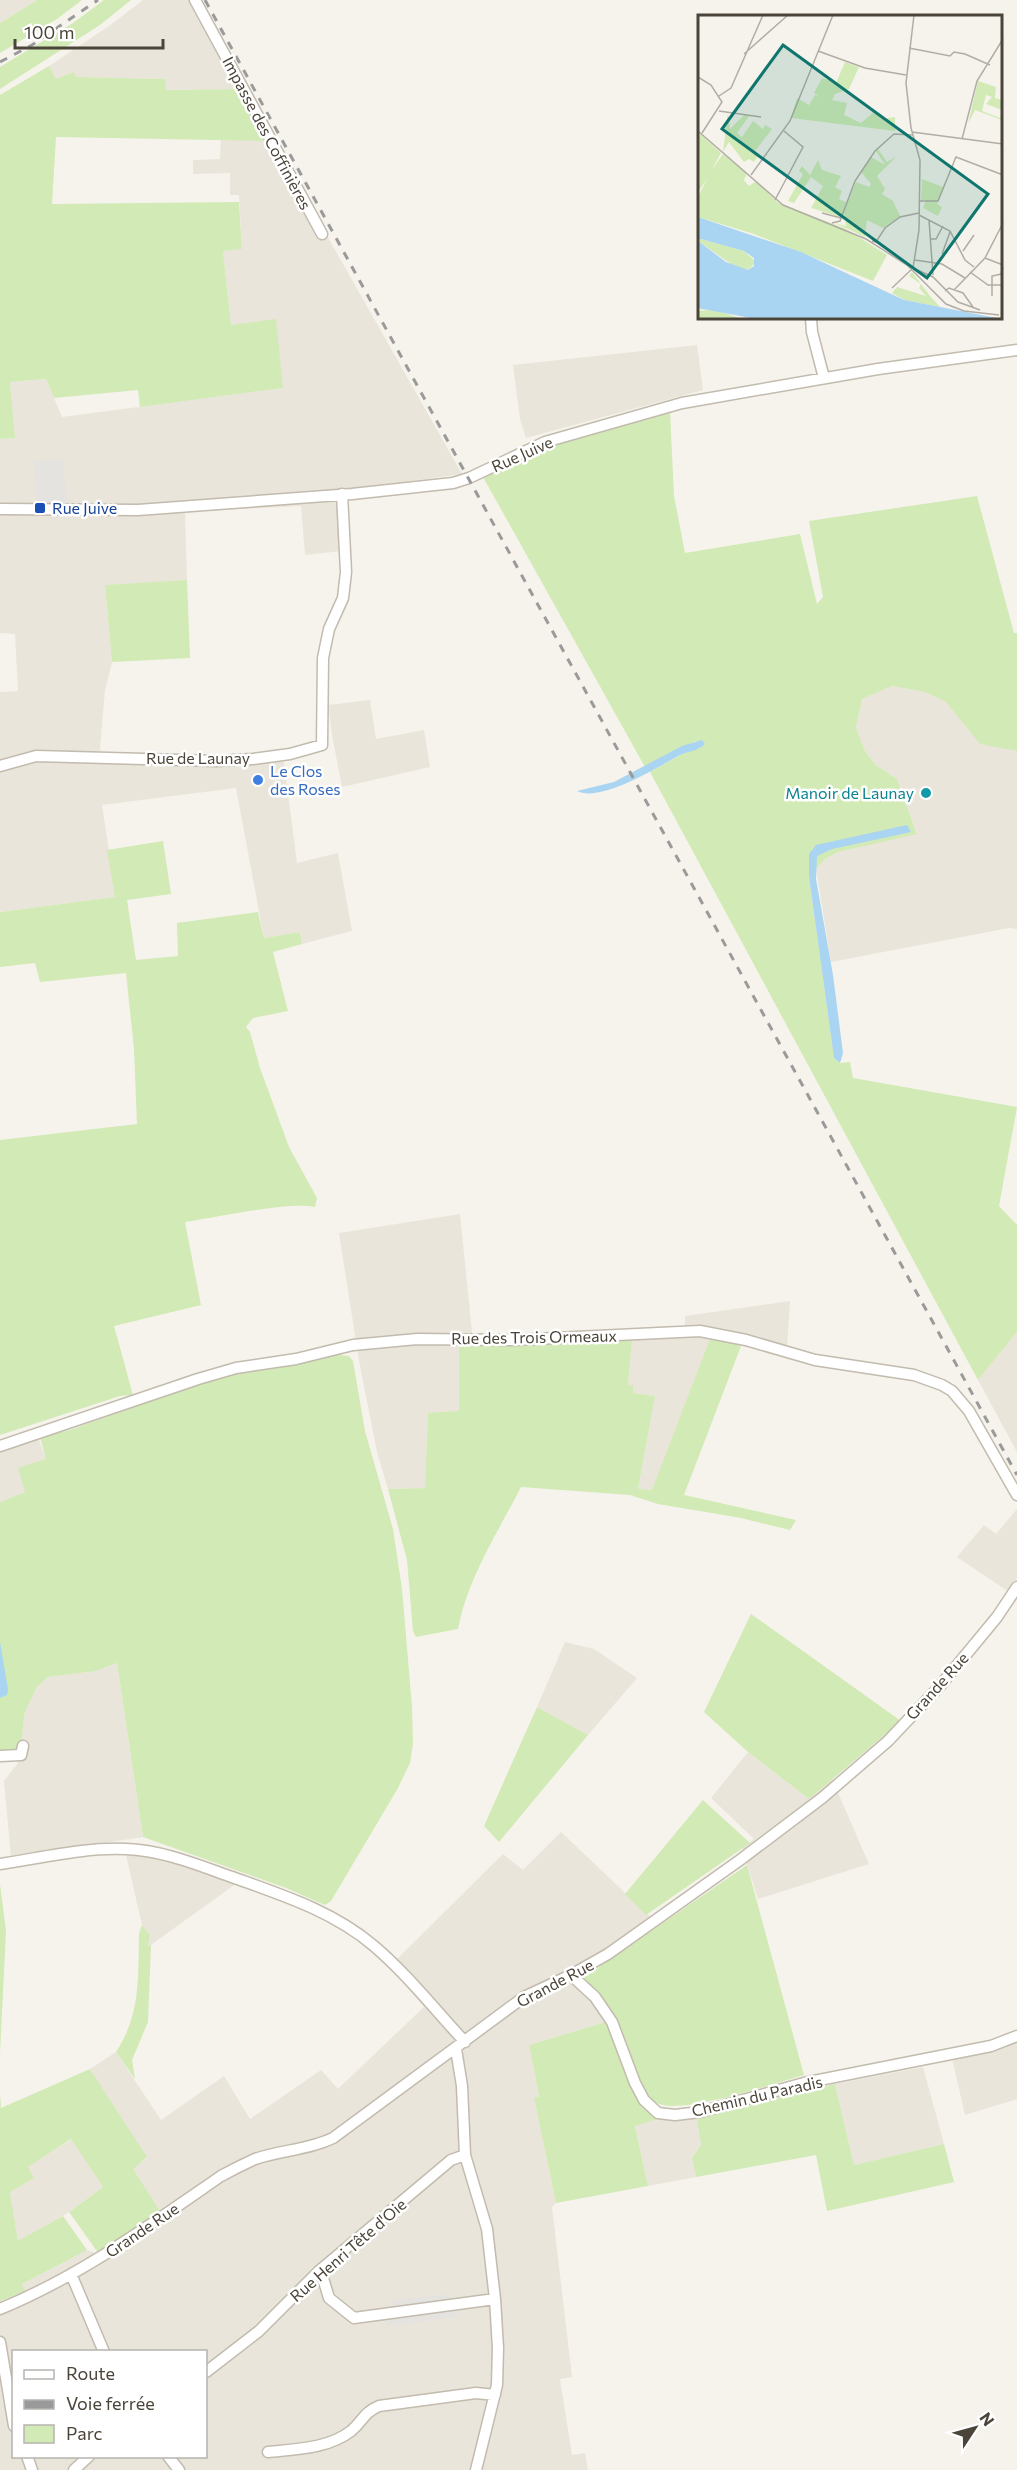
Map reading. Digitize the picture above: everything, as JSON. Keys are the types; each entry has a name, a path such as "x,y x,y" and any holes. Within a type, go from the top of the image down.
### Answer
{"street":[{"name":"Impasse des Coffinières","path":"195,0 322,234"},
{"path":"811,320 824,378"},
{"name":"Rue Juive","path":"0,509 138,510 453,483 563,436 682,403 824,378 1017,350"},
{"name":"Rue de Launay","path":"0,766 36,756 216,761 247,759 290,754 322,745 323,658 329,629 343,598 346,572 342,494"},
{"name":"Rue des Trois Ormeaux","path":"0,1446 236,1368 296,1359 353,1345 417,1339 514,1340 700,1332 746,1340 815,1360 914,1375 942,1385 952,1391 974,1418 1017,1495"},
{"name":"Grande Rue","path":"0,2309 71,2274 124,2244 221,2176 256,2159 318,2145 333,2138 524,1997 571,1975 608,1954 822,1798 879,1748 940,1686 996,1617 1017,1587"},
{"path":"0,1756 21,1755 23,1746"},
{"path":"0,1864 103,1849 127,1849 158,1853 275,1892 326,1913 374,1946 410,1981 461,2045 465,2155 486,2229 495,2299 498,2348 495,2395 476,2470"},
{"name":"Chemin du Paradis","path":"571,1975 596,1997 612,2022 635,2083 644,2100 658,2113 675,2115 700,2112 804,2083 991,2046 1017,2036"},
{"name":"Rue Henri Tête d'Oie","path":"207,2371 259,2331 319,2271 451,2160 465,2155"},
{"path":"319,2271 329,2298 354,2318 495,2299"},
{"path":"71,2274 103,2350"},
{"path":"0,2342 12,2414"},
{"path":"268,2452 319,2446 350,2431 367,2411 379,2406 476,2392 495,2395"},
{"path":"74,2470 88,2458"},
{"path":"169,2458 178,2470"}],"shaded area":[{"path":"0,0 37,0 0,23"},
{"path":"143,0 191,0 240,89 165,90 164,79 76,77 56,79 49,66"},
{"path":"221,138 268,141 326,234 462,474 339,491 342,551 305,555 301,506 185,512 187,580 105,586 112,662 105,690 100,749 108,759 284,762 297,863 338,853 352,931 302,944 300,932 264,938 236,788 102,805 116,897 0,912 0,692 18,691 15,634 0,633 0,439 15,438 10,382 46,379 62,417 283,388 231,326 223,251 242,248 239,195 230,195 230,173 193,174 193,160 220,159"},
{"path":"697,345 703,390 526,438 520,419 513,365"},
{"path":"63,459 67,503 37,505 34,461"},
{"path":"892,686 925,692 946,702 1007,749 1017,751 1017,929 1009,928 831,962 816,869 825,859 838,852 917,833 897,779 876,765 865,751 856,728 862,699"},
{"path":"370,700 376,739 424,730 430,767 342,787 328,705"},
{"path":"460,1214 473,1342 459,1342 459,1411 428,1414 425,1488 388,1489 377,1452 359,1361 339,1233"},
{"path":"790,1301 787,1347 685,1327 685,1316"},
{"path":"1017,1332 1017,1452 978,1380"},
{"path":"711,1336 653,1490 638,1489 655,1396 633,1393 628,1386 632,1339"},
{"path":"35,1429 46,1459 25,1492 0,1502 0,1440"},
{"path":"1017,1509 1017,1578 1009,1592 957,1557 984,1525 996,1534"},
{"path":"565,1642 594,1649 637,1678 588,1735 537,1707"},
{"path":"117,1663 143,1837 11,1857 4,1781 18,1763 25,1712 37,1687 48,1677 96,1671"},
{"path":"748,1752 809,1799 832,1779 869,1864 758,1899 742,1848 754,1839 711,1798"},
{"path":"561,1832 659,1925 583,1977 600,1996 609,2021 529,2045 539,2096 534,2098 556,2203 552,2207 572,2377 560,2379 572,2455 585,2453 588,2470 0,2470 0,2301 24,2290 22,2284 87,2250 99,2254 133,2168 147,2158 90,2069 116,2052 161,2120 224,2076 250,2119 321,2070 338,2089 424,2007 389,1967 503,1854 523,1870"},
{"path":"126,1855 158,1855 237,1883 148,1947 150,1935 142,1925"},
{"path":"1017,2040 1017,2099 965,2115 952,2058"},
{"path":"923,2067 944,2144 854,2165 835,2084"},
{"path":"696,2114 701,2145 692,2158 696,2177 648,2186 635,2125 658,2119"},
{"path":"72,2139 103,2187 66,2214 18,2242 10,2192 33,2178 27,2167"},
{"path":"449,2294 449,2301 392,2308 391,2301"},
{"path":"458,2309 459,2317 387,2326 386,2318"}],"green space":[{"path":"37,0 82,0 57,19 0,53 0,23"},
{"path":"104,0 131,0 100,25 0,89 0,67 73,23"},
{"path":"49,66 56,79 74,72 76,77 165,79 166,90 240,89 268,141 56,137 52,204 239,202 242,249 223,251 231,325 276,319 283,388 140,407 138,390 54,398 46,379 10,382 15,438 0,439 0,95"},
{"path":"670,412 674,496 685,553 800,534 817,604 823,597 809,521 977,496 1014,633 1017,633 1017,751 980,744 946,702 925,692 892,686 862,699 856,728 865,751 876,765 897,779 917,834 838,852 825,859 809,877 834,1058 840,1063 850,1062 853,1078 1017,1107 999,1206 1017,1225 1017,1332 978,1380 650,772 686,752 701,748 696,741 645,767 483,477 538,450"},
{"path":"187,580 190,658 112,662 105,585"},
{"path":"163,841 171,894 127,900 136,960 178,956 177,923 258,912 264,938 300,932 302,944 273,952 288,1011 253,1018 246,1027 250,1032 260,1068 289,1147 317,1198 315,1207 288,1206 185,1222 201,1305 114,1326 133,1395 120,1396 0,1435 0,1140 137,1124 134,1049 126,973 40,982 35,963 0,967 0,912 115,897 107,850"},
{"path":"711,1336 741,1346 684,1495 796,1520 790,1530 741,1518 658,1504 630,1495 521,1487 468,1592 458,1629 416,1637 413,1631 407,1560 388,1489 425,1488 428,1413 459,1411 459,1342 632,1339 628,1386 633,1385 633,1393 655,1396 638,1489 652,1490"},
{"path":"338,1355 349,1356 353,1361 365,1431 393,1529 402,1589 413,1744 410,1763 398,1788 331,1901 325,1905 286,1888 143,1837 117,1663 96,1671 48,1677 37,1687 25,1712 21,1742 16,1750 0,1753 0,1502 25,1492 18,1468 46,1459 40,1437 70,1430 214,1378"},
{"path":"751,1614 901,1721 809,1799 748,1752 704,1712"},
{"path":"537,1707 588,1735 499,1842 484,1826"},
{"path":"703,1800 750,1843 646,1915 625,1894"},
{"path":"747,1865 804,2075 706,2102 669,2106 657,2103 651,2098 641,2081 615,2018 583,1978"},
{"path":"0,1884 6,1931 0,2054"},
{"path":"142,1925 150,1935 148,1946 151,1945 148,2022 132,2060 135,2079 116,2052 130,2024 134,2009 138,1980 139,1934"},
{"path":"609,2021 640,2102 658,2119 635,2126 648,2186 556,2203 534,2098 539,2096 529,2045"},
{"path":"90,2069 147,2157 133,2169 161,2213 99,2254 69,2212 103,2187 71,2139 28,2167 34,2178 10,2192 18,2241 63,2216 87,2250 22,2284 25,2291 0,2301 0,2094 1,2108"},
{"path":"835,2084 854,2165 944,2144 954,2182 827,2211 816,2155 696,2177 692,2158 701,2145 696,2114"}],"water":[{"path":"702,740 705,744 700,748 680,755 629,782 600,792 577,791 614,782 682,746"},
{"path":"907,825 911,832 832,849 817,856 816,879 833,975 843,1053 840,1063 834,1058 809,877 809,854 816,845"},
{"path":"0,1642 8,1689 7,1695 0,1698"}],"railway":[{"path":"0,62 32,45 98,0"},
{"path":"205,0 1017,1475"}],"place":[{"name":"Rue Juive","path":"40,508"},
{"name":"Le Clos des Roses","path":"258,780"},
{"name":"Manoir de Launay","path":"926,793"}]}
